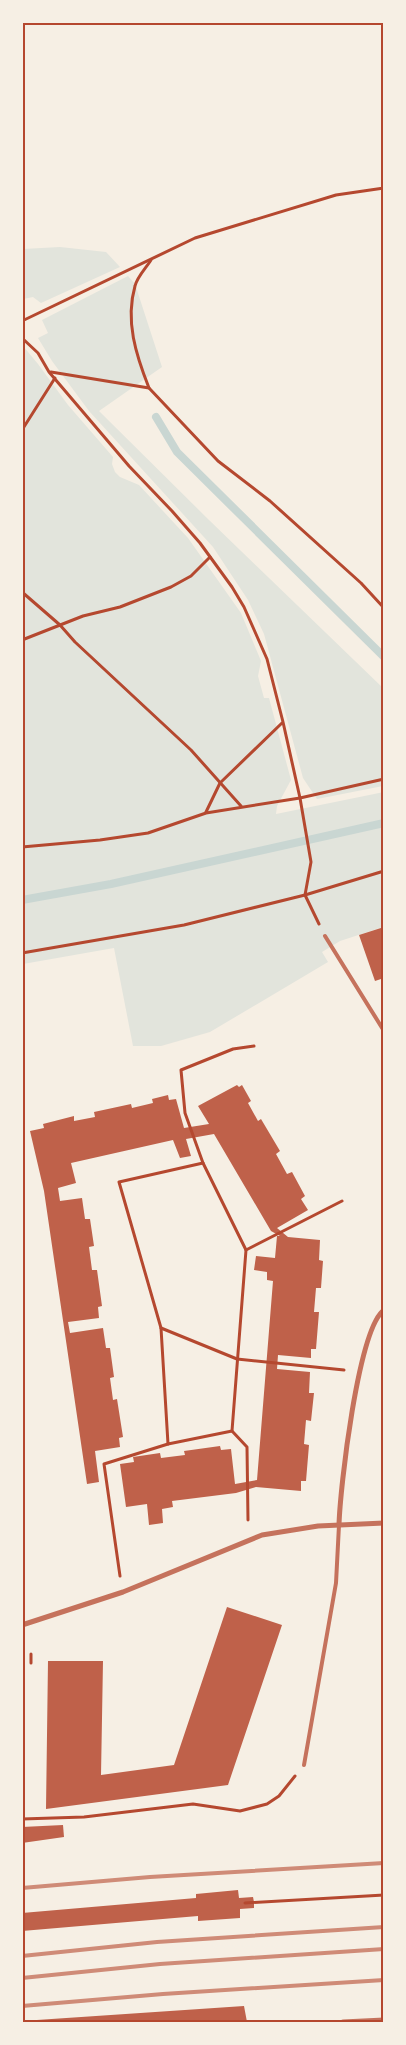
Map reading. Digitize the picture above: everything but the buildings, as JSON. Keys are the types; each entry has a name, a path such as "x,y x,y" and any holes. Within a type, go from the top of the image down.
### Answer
{"street":[{"path":"339,1525 340,1499 366,1342 379,1313 384,1310"},
{"path":"22,1625 123,1592 262,1534 318,1526 384,1523"},
{"path":"343,2022 383,2020"}],"lane":[{"path":"325,936 384,1031"},
{"path":"304,1765 336,1583 339,1525"}],"path":[{"path":"22,321 195,238 336,195 384,188"},
{"path":"152,259 135,284 130,317 137,359 149,388 218,461 270,501 361,583 384,608"},
{"path":"22,338 38,353 49,372 129,466 172,511 210,557 236,593 255,630 267,659 300,798 311,862 305,895 325,936"},
{"path":"49,372 149,388"},
{"path":"22,430 55,378"},
{"path":"22,640 83,616 120,607 171,586 191,576 210,557"},
{"path":"22,592 190,750 241,807"},
{"path":"206,812 220,783 282,722"},
{"path":"22,847 100,840 148,833 206,812 300,798 384,779"},
{"path":"22,953 184,925 305,895 384,872"},
{"path":"248,1520 247,1446 232,1431 246,1250 202,1163 185,1113 180,1070 233,1049 254,1046"},
{"path":"168,1444 161,1328 119,1182 202,1163"},
{"path":"246,1250 342,1201"},
{"path":"161,1328 237,1359 360,1372"},
{"path":"123,1592 104,1464 168,1444 232,1431"},
{"path":"31,1654 31,1663"},
{"path":"22,1819 84,1817 193,1804 240,1811 267,1804 279,1796 304,1765"},
{"path":"245,1903 384,1894"}],"shaded area":[{"path":"60,247 106,252 120,267 41,303 33,297 23,299 23,249"},
{"path":"128,276 135,284 162,367 99,411 383,688 383,786 317,799 303,778 264,634 248,600 213,547 89,411 52,361 38,338 48,333 42,320"},
{"path":"23,346 68,405 113,457 112,464 115,472 120,477 139,485 188,538 241,613 261,661 258,676 264,698 269,698 291,780 277,806 276,814 384,792 383,927 340,941 322,952 328,962 210,1032 161,1046 133,1046 114,948 23,964"}],"waterway":[{"path":"156,417 177,452 384,657"},
{"path":"22,900 111,884 384,823"}],"railway":[{"path":"22,1888 150,1877 384,1863"},
{"path":"22,1956 157,1942 384,1927"},
{"path":"22,1978 160,1964 384,1949"},
{"path":"22,2006 163,1994 384,1980"}]}
